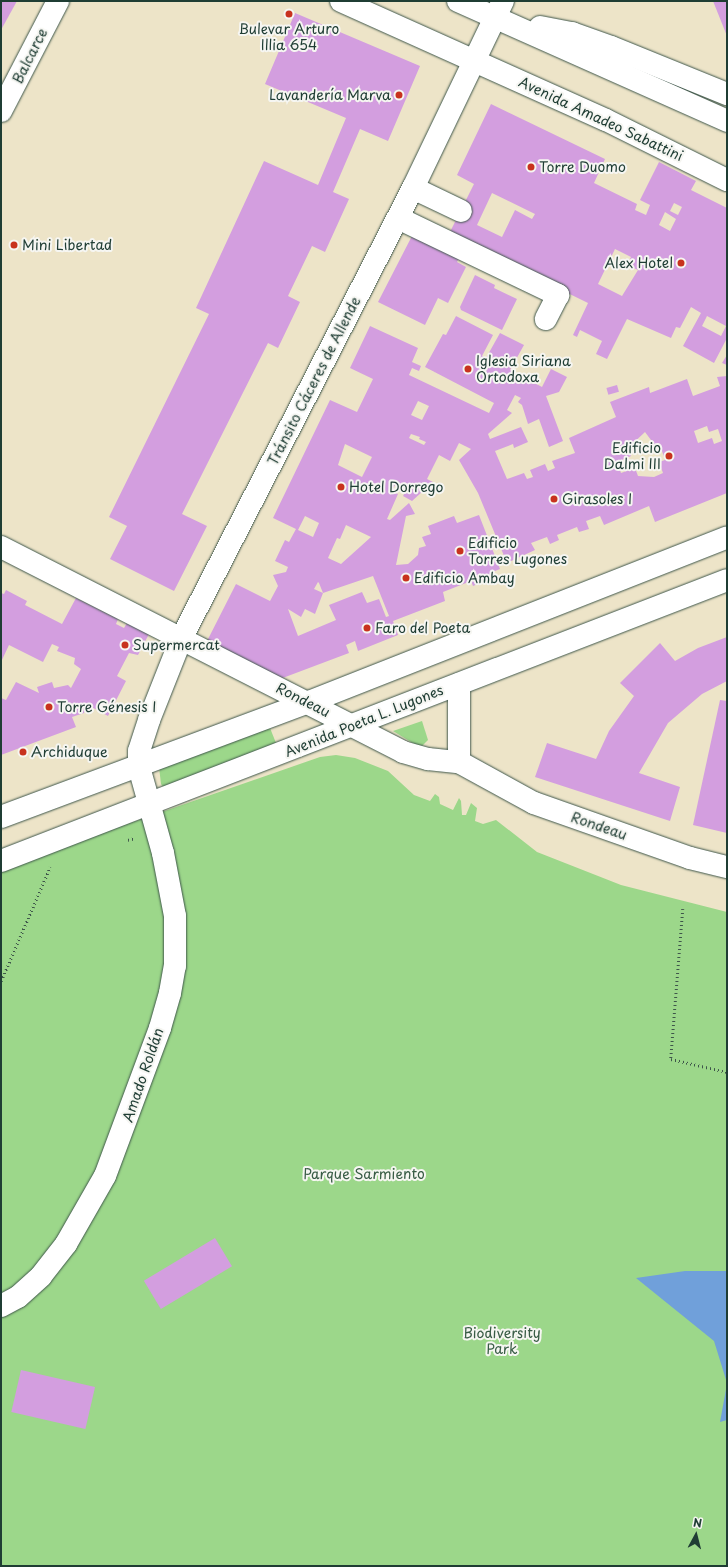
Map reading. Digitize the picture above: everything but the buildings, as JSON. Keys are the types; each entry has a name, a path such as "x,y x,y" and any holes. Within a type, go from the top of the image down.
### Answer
{"main road":[{"name":"Balcarce","path":"1,111 58,1"},
{"name":"Avenida Amadeo Sabattini","path":"341,1 475,60 727,180"},
{"path":"458,1 500,9 648,61 727,94"},
{"name":"Tránsito Cáceres de Allende","path":"139,766 143,734 181,639 398,218 500,9"},
{"path":"500,9 727,121"},
{"path":"413,188 461,211"},
{"path":"398,218 558,295 546,319"},
{"path":"1,817 309,702 727,537"},
{"name":"Rondeau","path":"1,547 181,639 309,702 403,752 428,759 459,762 534,803 690,858 727,867"},
{"name":"Avenida Poeta L. Lugones","path":"1,861 727,580"},
{"path":"459,684 459,762"},
{"name":"Amado Roldán","path":"1,1306 18,1297 41,1276 66,1244 86,1210 105,1176 121,1136 162,1021 175,966 175,916 163,853 148,805 139,766"}],"path":[{"path":"1,981 62,838"},
{"path":"683,909 671,1059 727,1072"}],"green space":[{"path":"422,721 428,740 422,746 416,745 393,731"},
{"path":"270,728 276,743 166,791 161,784 159,767"},
{"name":"Parque Sarmiento","path":"336,755 355,758 388,771 414,795 430,801 435,794 439,797 440,804 453,810 459,798 461,801 462,815 466,815 471,803 477,808 475,821 483,824 496,820 537,852 621,885 727,912 727,1566 1,1566 1,871 58,848 320,757"}],"water":[{"path":"685,1271 727,1271 727,1383 714,1341 636,1278"},
{"path":"727,1384 727,1420 720,1422"}],"place":[{"name":"Bulevar Arturo Illia 654","path":"289,14"},
{"name":"Lavandería Marva","path":"399,95"},
{"name":"Torre Duomo","path":"531,167"},
{"name":"Mini Libertad","path":"14,245"},
{"name":"Alex Hotel","path":"681,263"},
{"name":"Iglesia Siriana Ortodoxa","path":"468,369"},
{"name":"Edificio Dalmi III","path":"669,456"},
{"name":"Hotel Dorrego","path":"341,487"},
{"name":"Girasoles I","path":"554,499"},
{"name":"Edificio Torres Lugones","path":"460,551"},
{"name":"Edificio Ambay","path":"406,578"},
{"name":"Faro del Poeta","path":"367,628"},
{"name":"Supermercat","path":"125,645"},
{"name":"Torre Génesis I","path":"49,707"},
{"name":"Archiduque","path":"23,752"}],"park label":[{"name":"Biodiversity Park","path":"502,1342"}]}
